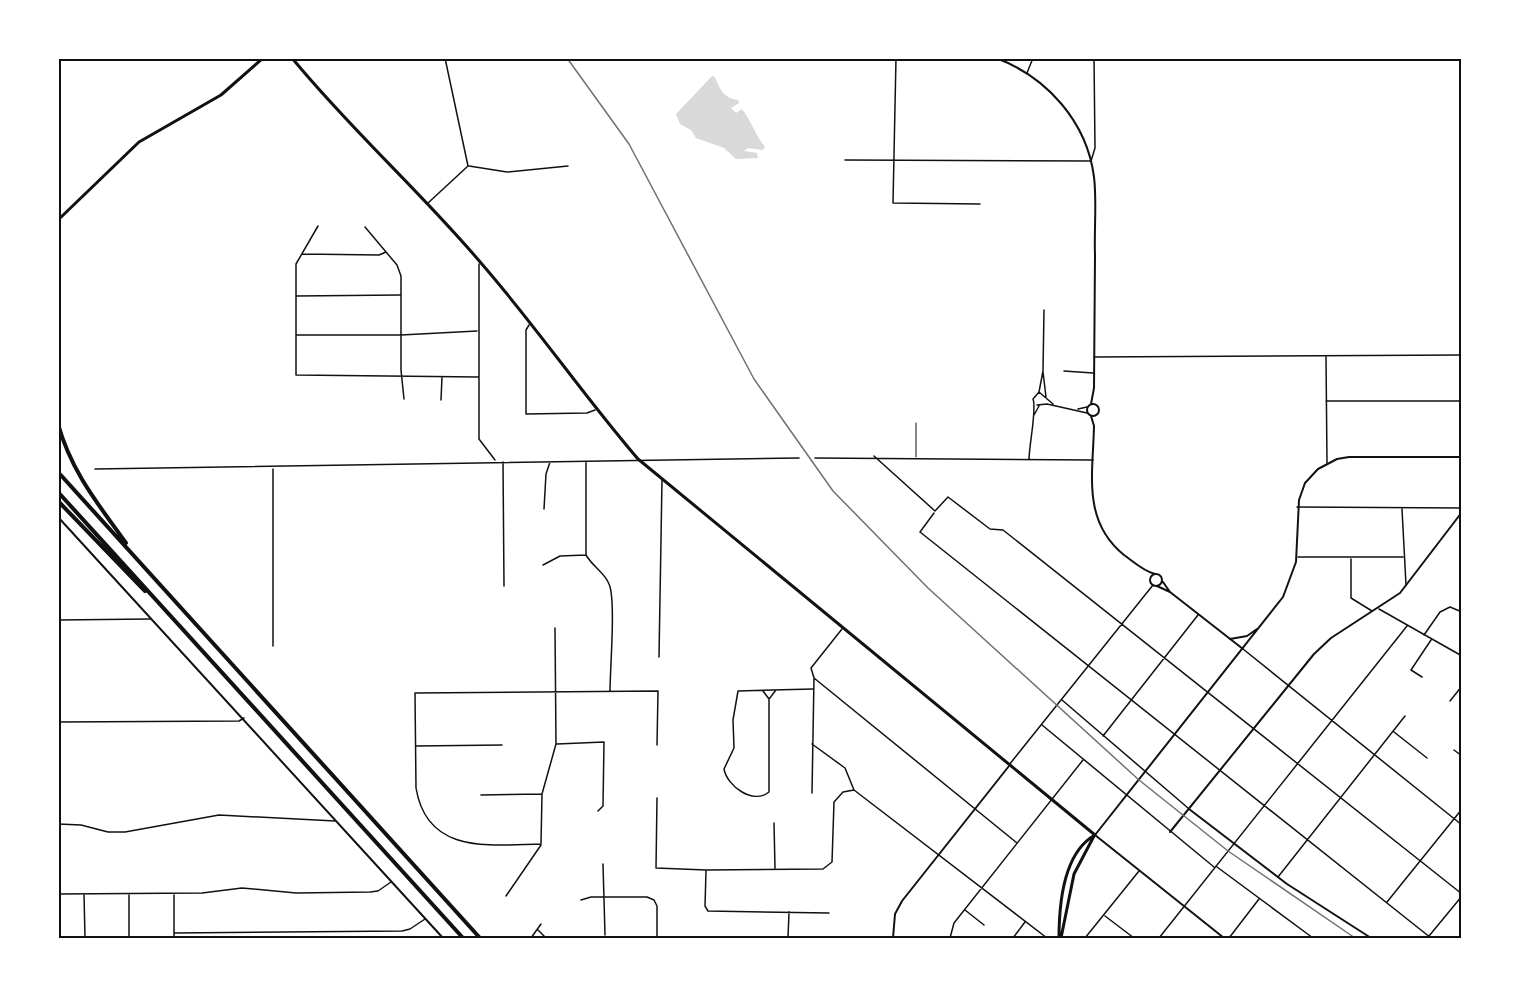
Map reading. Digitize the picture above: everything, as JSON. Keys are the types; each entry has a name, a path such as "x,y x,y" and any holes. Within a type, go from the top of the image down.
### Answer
{"highway":[{"path":"58,424 66,452 81,481 136,559"},
{"path":"58,472 480,939"},
{"path":"58,492 463,939"},
{"path":"58,501 144,590 153,596"}],"main road":[{"path":"58,220 139,142 221,95 244,78 263,58"},
{"path":"292,58 481,262 531,322 596,410 638,459 1095,835 1074,874 1060,939"}],"street":[{"path":"445,58 468,166"},
{"path":"896,58 893,203 980,204"},
{"path":"996,58 1027,73 1052,93 1079,130 1091,160 1095,196 1094,388 1087,413"},
{"path":"1027,73 1034,58"},
{"path":"1091,160 1095,148 1094,58"},
{"path":"845,160 1091,160"},
{"path":"427,203 468,166"},
{"path":"468,166 507,172 568,166"},
{"path":"318,226 300,253 296,264 296,375 402,374 478,377"},
{"path":"365,227 387,252 401,276 400,335 404,399"},
{"path":"300,253 304,255 369,255 387,252"},
{"path":"481,262 478,268 478,439 495,461"},
{"path":"296,296 400,295"},
{"path":"1029,460 1030,432 1036,405 1034,397 1039,392 1042,371 1044,310"},
{"path":"531,322 526,330 526,414 587,413 596,410"},
{"path":"296,335 400,335 478,331"},
{"path":"1326,356 1327,463"},
{"path":"1094,357 1461,356"},
{"path":"1042,371 1046,397 1044,404"},
{"path":"1064,371 1094,373"},
{"path":"441,400 442,376"},
{"path":"1039,392 1053,405"},
{"path":"1326,401 1461,401"},
{"path":"1034,416 1044,404 1077,410 1093,416"},
{"path":"1036,405 1040,406"},
{"path":"1077,410 1091,405"},
{"path":"1091,405 1099,410 1093,416"},
{"path":"1093,416 1094,507 1099,527 1113,545 1142,569 1152,585"},
{"path":"815,458 874,456 1094,460"},
{"path":"874,456 935,511"},
{"path":"1224,939 1095,835 1283,597 1297,557 1297,507 1305,483 1327,463 1349,457 1461,457"},
{"path":"95,469 799,458"},
{"path":"544,509 546,474 550,461"},
{"path":"586,461 586,555 593,567 605,576 611,592 610,692"},
{"path":"503,462 504,586"},
{"path":"273,468 273,646"},
{"path":"659,657 662,480"},
{"path":"948,497 990,529 1003,530 1122,624 1461,895 1430,938 920,532 948,497"},
{"path":"1297,507 1461,510"},
{"path":"1402,508 1406,586"},
{"path":"1170,832 1314,654 1331,638 1394,598 1406,586 1461,510"},
{"path":"58,517 244,718 443,939"},
{"path":"543,565 560,556 586,555"},
{"path":"1297,557 1403,557"},
{"path":"1351,558 1351,598 1373,612"},
{"path":"1142,569 1155,574 1170,591 1198,614 1333,720 1461,825"},
{"path":"1150,581 1155,574"},
{"path":"1157,586 1162,580"},
{"path":"893,939 898,908 1152,585"},
{"path":"1152,585 1170,591"},
{"path":"1424,636 1440,612 1450,607 1461,612"},
{"path":"1378,609 1461,656"},
{"path":"1103,737 1198,614"},
{"path":"58,620 150,619"},
{"path":"1159,939 1407,626"},
{"path":"506,896 536,855 541,844 542,794 556,744 555,628"},
{"path":"812,793 814,678 811,668 843,628"},
{"path":"1230,639 1247,636 1260,628"},
{"path":"1422,677 1411,670 1432,640"},
{"path":"814,678 829,687 1017,843"},
{"path":"1450,701 1461,686"},
{"path":"762,690 769,699 770,787 766,795 754,796 730,782 724,769 734,748 733,720 738,691 744,690 813,689"},
{"path":"769,699 776,690"},
{"path":"541,844 469,845 453,840 425,815 418,803 415,693 658,691 657,745"},
{"path":"1061,699 1145,773 1233,845 1371,939"},
{"path":"1278,877 1405,716"},
{"path":"58,722 239,721 244,718"},
{"path":"1042,724 1170,832 1313,939"},
{"path":"1393,731 1427,758"},
{"path":"556,744 604,742 603,806 598,811"},
{"path":"812,744 845,768 854,790 983,886 1047,939"},
{"path":"415,746 502,745"},
{"path":"1454,750 1461,756"},
{"path":"950,939 954,923 964,909 1083,760"},
{"path":"657,798 656,868 706,870 828,867 832,862 834,802 837,796 854,790"},
{"path":"481,795 542,794"},
{"path":"1386,903 1461,809"},
{"path":"58,824 81,825 108,832 125,832 219,815 336,821"},
{"path":"774,823 775,869"},
{"path":"603,864 605,935"},
{"path":"702,912 705,909 706,870"},
{"path":"1085,939 1140,870"},
{"path":"58,894 174,894 242,888 296,893 370,892 378,891 392,881"},
{"path":"84,894 85,939"},
{"path":"129,894 129,939"},
{"path":"174,894 174,939"},
{"path":"581,900 603,897 647,897 654,900 657,906 657,939"},
{"path":"1228,939 1260,899"},
{"path":"705,909 829,913"},
{"path":"964,909 984,924"},
{"path":"788,939 789,912"},
{"path":"1104,915 1134,939"},
{"path":"174,933 402,931 410,929 426,918"},
{"path":"1012,939 1026,921"},
{"path":"531,939 541,924"},
{"path":"537,930 546,939"},
{"path":"1304,939 1307,934"}],"lane":[{"path":"916,423 916,457"}],"shaded area":[{"path":"712,76 715,77 726,95 738,100 739,103 731,108 736,113 742,109 765,147 763,150 748,148 744,151 757,153 758,158 736,159 724,148 696,138 691,130 680,124 676,114"}],"railway":[{"path":"567,58 629,144 754,379 833,491 928,588 1139,780 1228,851 1355,938"}]}
